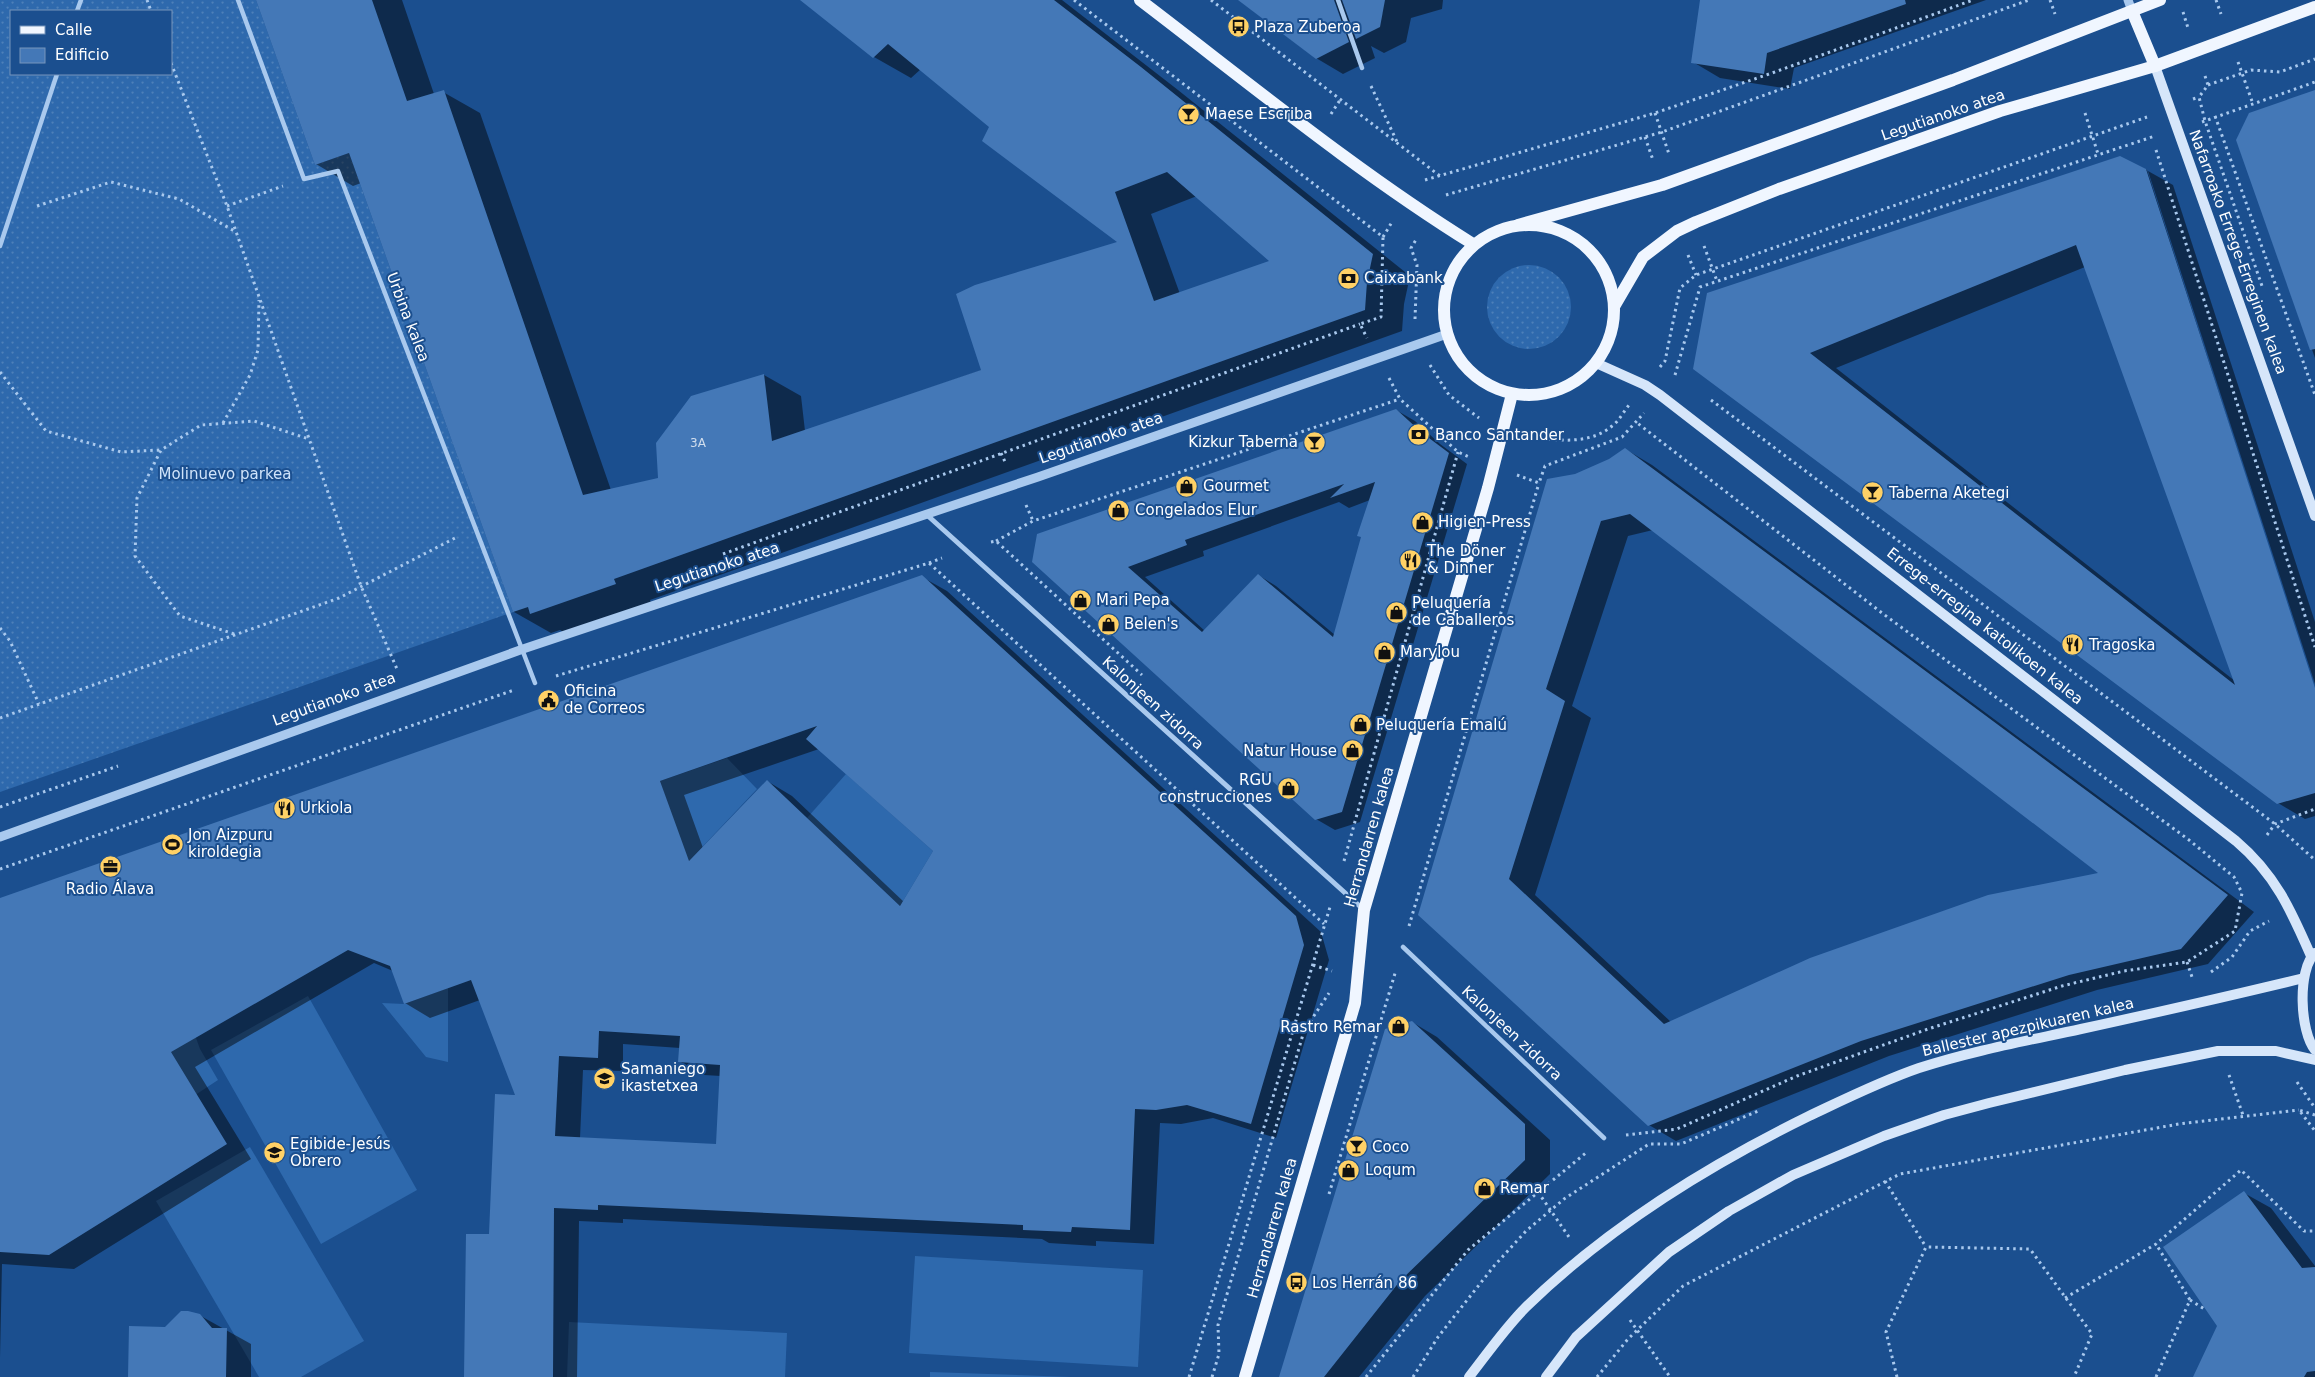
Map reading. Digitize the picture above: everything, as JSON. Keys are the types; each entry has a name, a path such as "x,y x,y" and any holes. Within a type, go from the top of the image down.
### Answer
{"main road":[{"path":"1140,0 1343,155 1429,217 1474,244"},
{"name":"Legutianoko atea","path":"1518,225 1662,185 1953,80 2130,5 2160,0"},
{"name":"Nafarroako Errege-Erreginen kalea","path":"2130,5 2155,66 2315,516"},
{"name":"Legutianoko atea","path":"1615,305 1643,257 1677,231 1696,222 1779,189 2000,111 2155,66 2315,7"},
{"path":"1518,225 1542,225 1564,232 1584,244 1603,268 1610,282 1615,305 1613,326 1609,339 1596,363 1585,375 1558,390 1543,394 1512,394 1478,379 1454,351 1447,334 1444,310 1447,285 1457,263 1474,244 1494,231 1518,225"},
{"name":"Errege-erregina katolikoen kalea","path":"1596,363 1645,385 1660,395 2252,855 2269,874 2290,909 2313,954"},
{"name":"Herrandarren kalea","path":"1245,1377 1355,1003 1364,910 1493,467 1512,394"},
{"path":"2313,954 2304,978 2304,1022 2311,1045 2315,1050"},
{"name":"Ballester apezpikuaren kalea","path":"1469,1377 1524,1308 1582,1256 1662,1198 1766,1137 1858,1092 1917,1069 1971,1053 2201,1003 2304,978"},
{"path":"1546,1377 1576,1337 1669,1252 1729,1210 1793,1176 1884,1136 1944,1115 2125,1070 2218,1051 2276,1051 2315,1060"}],"street":[{"path":"238,0 304,179"},
{"path":"1338,0 1362,68"},
{"path":"0,246 57,75"},
{"name":"Urbina kalea","path":"304,179 338,171 476,528 513,630 523,649 535,683"},
{"name":"Legutianoko atea","path":"0,837 523,649 927,514 1447,334"},
{"name":"Kalonjeen zidorra","path":"927,514 1364,910"},
{"name":"Kalonjeen zidorra","path":"1403,947 1604,1138"}],"path":[{"path":"719,555 1381,317 1383,237 1074,0"},
{"path":"1211,0 1440,176"},
{"path":"1424,180 1654,113 1772,73 1973,0"},
{"path":"2028,0 1662,132 1438,198 1411,248 1418,265 1416,334 1436,377 1449,395 1483,422 1503,430 1564,441 1594,435 1612,427 1665,361 1680,288 1696,275 2170,109 2199,96 2208,85 2251,70 2280,72 2315,59"},
{"path":"2182,8 2208,85"},
{"path":"172,66 227,206 361,586 398,669"},
{"path":"1362,68 1398,144"},
{"path":"1326,1202 1545,466 1622,437 1660,395 1676,374 1700,287 2205,121 2315,82"},
{"path":"2199,96 2205,121 2263,288"},
{"path":"1328,118 1340,100"},
{"path":"2216,116 2315,395"},
{"path":"2152,137 2315,647"},
{"path":"227,206 304,179"},
{"path":"7,225 39,205 111,182 179,199 236,233"},
{"path":"222,424 250,375 258,350 259,297"},
{"path":"1360,324 1400,399 1458,452 1539,483"},
{"path":"0,372 46,431 121,452 161,450 201,425 254,421 309,438"},
{"path":"1676,374 1684,380"},
{"path":"1708,398 2275,824 2315,860"},
{"path":"996,541 1033,521 1400,399"},
{"path":"1366,1377 1468,1250 1604,1138 1677,1129 1797,1076 1928,1029 2062,986 2124,971 2186,962 2235,931 2242,893 2234,877 2189,840 1882,613 1636,422"},
{"path":"161,450 137,498 135,556 180,616 235,635"},
{"path":"1189,1377 1337,886 1458,452"},
{"path":"0,718 339,598 476,528"},
{"path":"0,869 535,683 928,563 1324,924"},
{"path":"0,628 10,641 39,704"},
{"path":"388,672 407,666"},
{"path":"0,807 120,765"},
{"path":"2275,824 2315,809"},
{"path":"1212,1377 1219,1354 1218,1325 1304,1031 1331,990"},
{"path":"2218,1051 2233,1084 2244,1118"},
{"path":"2299,1110 2315,1131"},
{"path":"1597,1377 1628,1339 1683,1286 1900,1174 2179,1124 2244,1118 2299,1110 2315,1115"},
{"path":"2066,1298 2156,1244 2241,1170 2304,1231 2315,1231"},
{"path":"1885,1181 1926,1247"},
{"path":"1538,1192 1582,1256"},
{"path":"2156,1244 2190,1300 2206,1310"},
{"path":"1926,1247 2030,1249 2092,1334 2074,1377"},
{"path":"1895,1376 1886,1332 1926,1247"},
{"path":"2156,1377 2190,1300"}],"green space":[{"name":"Molinuevo parkea","path":"0,0 256,0 315,165 349,153 513,612 0,792"},
{"path":"1529,265 1545,268 1559,277 1568,291 1571,307 1568,323 1559,337 1545,346 1529,349 1513,346 1499,337 1490,323 1487,307 1490,291 1499,277 1513,268"},
{"path":"727,758 757,789 688,862 660,781"},
{"path":"846,774 933,851 900,906 807,818"},
{"path":"448,988 448,1062 426,1057 382,1003 404,1004"},
{"path":"308,996 417,1190 321,1244 211,1050"},
{"path":"186,1010 200,1049 218,1080 180,1105 148,1022"},
{"path":"250,1147 364,1341 301,1377 259,1377 156,1201"},
{"path":"915,1256 1143,1270 1138,1367 909,1353"},
{"path":"569,1322 787,1333 785,1377 567,1377"},
{"path":"930,1372 1071,1377 930,1377"}],"building":[{"path":"256,0 372,0 407,101 444,90 583,495 658,478 656,443 691,396 764,374 772,441 981,370 956,294 975,285 1117,242 982,141 989,127 888,44 873,58 800,0 1054,0 1141,67 1373,254 1367,282 1365,310 614,579 616,584 530,614 528,607 513,612 349,153 315,165","holes":["1167,172 1269,261 1154,301 1115,192"]},
{"path":"1238,0 1334,0 1349,42 1316,59"},
{"path":"1342,0 1385,0 1380,27 1356,39"},
{"path":"1700,0 1905,0 1906,4 1767,53 1764,74 1691,63"},
{"path":"2315,90 2315,349 2310,350 2236,140 2249,113"},
{"path":"2120,156 2146,169 2315,688 2315,793 2277,804 1693,369 1707,293","holes":["2076,245 2235,685 1810,353"]},
{"path":"1396,409 1421,432 1449,453 1342,812 1315,820 1032,562 1037,534","holes":["1375,482 1357,536 1361,537 1333,637 1258,574 1202,632 1128,567 1187,545 1185,540 1344,484 1330,498"]},
{"path":"1625,448 2228,895 2181,949 2069,975 1861,1041 1648,1126 1418,915 1547,479 1575,474 1609,459","holes":["1630,514 2098,873 1988,895 1810,958 1664,1024 1509,879 1565,701 1546,689 1601,521"]},
{"path":"922,575 1296,916 1304,945 1251,1124 1187,1105 1156,1110 1135,1109 1130,1230 1072,1227 1071,1232 1023,1230 1023,1225 598,1205 598,1210 554,1208 553,1377 464,1377 466,1234 489,1234 495,1094 515,1095 471,980 404,1004 390,966 348,950 171,1052 227,1144 49,1255 0,1252 0,898","holes":["817,726 806,739 933,851 900,906 767,780 689,861 660,781","599,1031 680,1036 678,1062 720,1065 716,1144 555,1136 559,1056 598,1058"]},
{"path":"1412,1021 1525,1124 1525,1160 1400,1281 1324,1377 1279,1377 1385,1029"},
{"path":"2244,1191 2302,1268 2315,1267 2315,1371 2307,1372 2304,1377 2193,1377 2217,1326 2163,1247"},
{"path":"181,1311 200,1314 212,1328 227,1328 226,1377 128,1377 129,1326 165,1327"}],"place":[{"name":"Plaza Zuberoa","path":"1238,27"},
{"name":"Maese Escriba","path":"1189,114"},
{"name":"Caixabank","path":"1348,278"},
{"name":"Banco Santander","path":"1419,435"},
{"name":"Kizkur Taberna","path":"1314,442"},
{"name":"Gourmet","path":"1187,486"},
{"name":"Taberna Aketegi","path":"1873,493"},
{"name":"Congelados Elur","path":"1119,510"},
{"name":"Higien-Press","path":"1422,522"},
{"name":"The Döner & Dinner","path":"1411,560"},
{"name":"Mari Pepa","path":"1080,600"},
{"name":"Peluquería de Caballeros","path":"1396,612"},
{"name":"Belen's","path":"1108,624"},
{"name":"Tragoska","path":"2073,645"},
{"name":"Marylou","path":"1384,652"},
{"name":"Oficina de Correos","path":"548,700"},
{"name":"Peluquería Emalú","path":"1360,725"},
{"name":"Natur House","path":"1353,751"},
{"name":"RGU construcciones","path":"1288,789"},
{"name":"Urkiola","path":"284,808"},
{"name":"Jon Aizpuru kiroldegia","path":"172,844"},
{"name":"Radio Álava","path":"110,866"},
{"name":"Rastro Remar","path":"1398,1027"},
{"name":"Samaniego ikastetxea","path":"605,1078"},
{"name":"Coco","path":"1356,1147"},
{"name":"Egibide-Jesús Obrero","path":"274,1153"},
{"name":"Loqum","path":"1349,1170"},
{"name":"Remar","path":"1484,1188"},
{"name":"Los Herrán 86","path":"1296,1283"}]}
